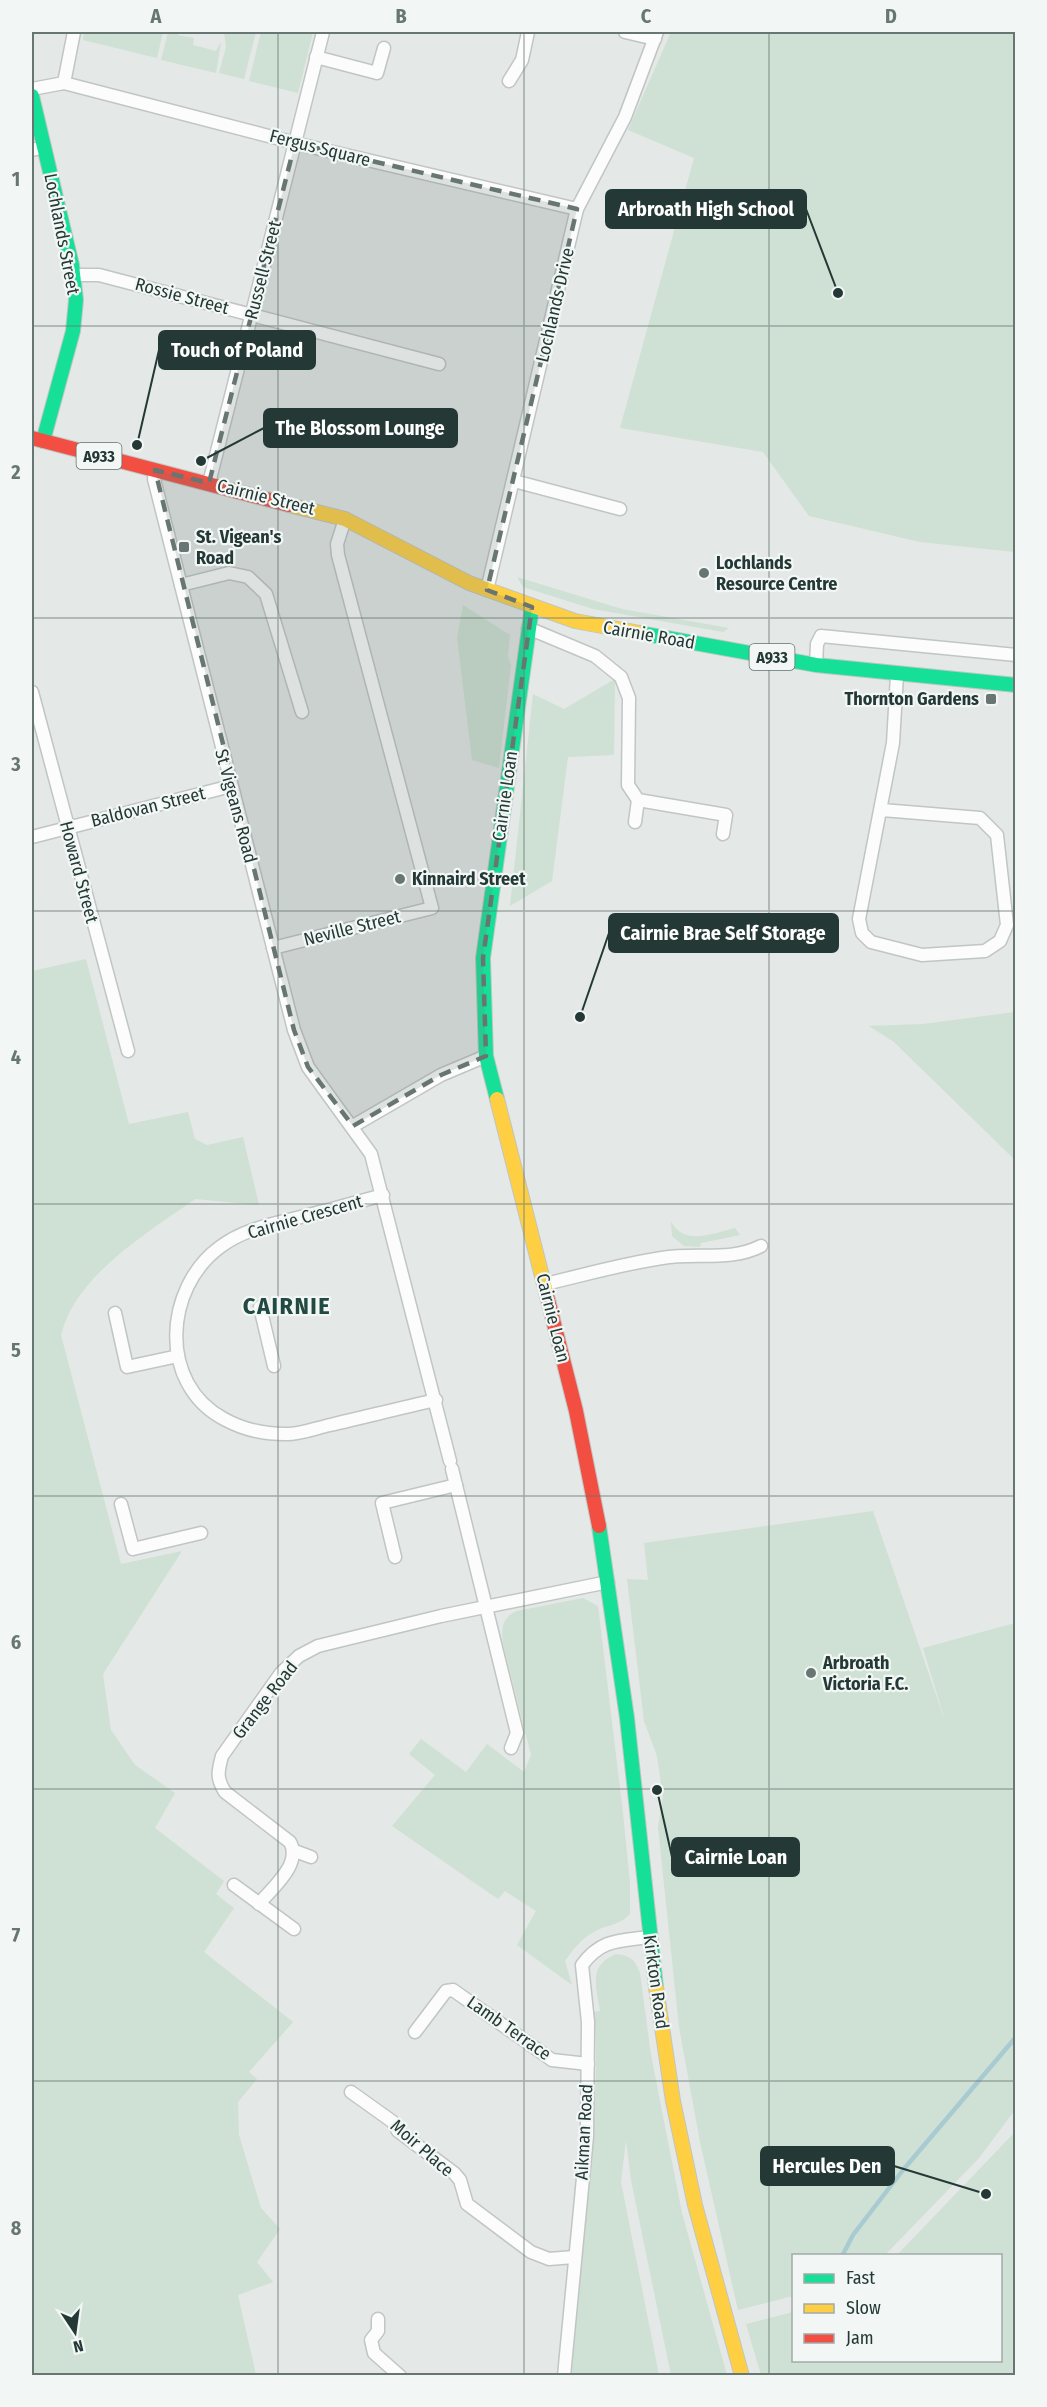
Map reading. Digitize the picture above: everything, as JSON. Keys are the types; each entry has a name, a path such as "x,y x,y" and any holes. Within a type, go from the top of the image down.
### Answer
{"street":[{"path":"32,89 64,83 74,32"},
{"name":"Russell Street","path":"209,483 323,32"},
{"path":"509,81 522,60 528,32"},
{"path":"625,32 656,35"},
{"name":"Lochlands Drive","path":"488,590 577,209 625,117 656,35"},
{"path":"316,57 378,73 384,48"},
{"name":"Fergus Square","path":"64,83 295,143 577,209"},
{"name":"Lochlands Street","path":"32,96 38,148 74,276 76,300 73,331 37,440"},
{"name":"Rossie Street","path":"74,276 99,274 439,364"},
{"name":"Cairnie Street","path":"37,440 345,519 434,567 488,590"},
{"name":"St Vigeans Road","path":"154,470 154,479 294,1030 308,1067 353,1126"},
{"path":"514,480 620,509"},
{"name":"Neville Street","path":"273,948 432,908 338,555 337,544 345,519"},
{"path":"181,585 229,573 248,577 266,594 302,712"},
{"name":"Cairnie Road","path":"488,590 532,607 608,629 816,665 897,675 1016,685"},
{"name":"Cairnie Loan","path":"532,607 483,958 486,1056 576,1411 608,1582"},
{"path":"528,628 595,656 621,677 629,698 628,785 638,800 635,822"},
{"path":"816,665 817,644 821,636 1016,655"},
{"path":"882,810 980,818 990,825 997,835 1007,925 1000,941 985,951 922,955 871,942 862,933 859,919 882,810 893,743 897,675"},
{"name":"Howard Street","path":"32,692 128,1051"},
{"name":"Baldovan Street","path":"32,837 231,786"},
{"path":"638,800 726,815 723,834"},
{"path":"486,1056 441,1075 353,1126 371,1154 436,1400 517,1733 511,1748"},
{"name":"Cairnie Crescent","path":"383,1195 247,1231 220,1247 196,1270 183,1290 176,1322 178,1356 185,1377 200,1400 223,1419 257,1431 287,1434 436,1400"},
{"path":"545,1284 664,1257 733,1256 748,1253 761,1246"},
{"path":"260,1307 274,1366"},
{"path":"115,1313 127,1367 178,1356"},
{"path":"395,1557 381,1503 456,1485"},
{"path":"121,1504 133,1549 201,1533"},
{"name":"Grange Road","path":"295,1851 290,1842 225,1792 218,1781 218,1772 222,1756 281,1673 299,1656 318,1646 485,1607 608,1582"},
{"name":"Kirkton Road","path":"608,1582 627,1718 649,1936 675,2112 695,2205 742,2376"},
{"path":"259,1904 294,1861 295,1851 311,1857"},
{"path":"234,1885 294,1929"},
{"name":"Aikman Road","path":"564,2376 587,2136 588,2022 582,1965 592,1951 612,1941 649,1936"},
{"name":"Lamb Terrace","path":"415,2032 446,1991 453,1990 552,2060 588,2064"},
{"name":"Moir Place","path":"351,2092 393,2122 398,2131 454,2174 460,2180 467,2204 531,2253 549,2259 574,2257"},
{"path":"378,2319 378,2331 370,2340 374,2353 400,2376"}],"highlighted area":[{"path":"295,143 577,209 487,590 532,607 483,958 486,1056 441,1075 353,1126 308,1067 294,1030 155,470 209,483"}],"green space":[{"path":"84,32 163,32 157,58 83,40"},
{"path":"168,32 179,32 178,35 194,38 193,45 216,51 221,42 216,73 161,60"},
{"path":"224,32 256,32 244,79 219,73 226,47"},
{"path":"261,32 313,32 298,93 249,81"},
{"path":"671,32 1015,32 1015,552 920,542 809,516 763,452 620,428 694,158 628,130"},
{"path":"517,577 622,609 729,628 723,632 593,609 523,587"},
{"path":"463,605 510,635 508,656 511,665 499,768 472,760 457,638"},
{"path":"615,679 614,755 568,757 552,881 510,906 533,694 564,709"},
{"path":"86,959 129,1124 188,1112 195,1139 207,1145 243,1137 259,1205 195,1199 136,1241 98,1274 69,1313 61,1335 121,1564 182,1551 103,1674 111,1730 135,1765 175,1793 155,1828 224,1881 216,1894 234,1908 204,1952 293,2022 249,2072 257,2079 238,2102 239,2135 261,2208 280,2229 257,2262 273,2282 238,2295 256,2375 32,2375 32,971"},
{"path":"1016,1012 1015,1160 894,1042 869,1026 923,1024"},
{"path":"671,1221 676,1229 691,1236 709,1235 735,1228 740,1235 701,1243 700,1247 684,1246 672,1236"},
{"path":"873,1511 946,1724 923,1648 1015,1623 1015,2110 979,2158 886,2254 792,2254 792,2296 738,2310 700,2142 679,2027 658,1827 663,1797 657,1756 644,1721 627,1579 648,1580 644,1543"},
{"path":"583,1598 598,1606 623,1813 630,1884 630,1914 621,1921 597,1930 574,1949 565,1961 572,1985 517,1945 536,1911 505,1891 498,1899 392,1826 435,1775 409,1754 421,1739 466,1772 487,1744 524,1772 531,1755 504,1648 503,1627 507,1618 517,1611"},
{"path":"616,1954 631,1959 640,1973 651,2055 682,2213 727,2375 671,2375 631,2180 626,2140 621,2182 659,2375 570,2376 591,2155 596,2066 594,2012 600,2011 596,1977 601,1964"},
{"path":"1015,2132 1015,2375 761,2375 746,2324 792,2312 792,2362 1002,2362 1002,2254 898,2254"}],"waterway":[{"path":"843,2254 853,2235 903,2170 1016,2037"}],"traffic: fast":[{"path":"32,96 72,265 76,300 73,331 43,441"},
{"path":"497,1099 486,1056 483,958 532,607"},
{"path":"640,633 816,665 1016,685"},
{"path":"599,1526 627,1718 656,1987"}],"traffic: slow":[{"path":"289,505 345,519 469,583 575,621 640,633"},
{"path":"497,1099 547,1296"},
{"path":"656,1987 673,2101 695,2205 742,2376"}],"traffic: jam":[{"path":"32,438 289,505"},
{"path":"547,1296 576,1411 599,1526"}],"place":[{"name":"Arbroath High School","path":"838,293"},
{"name":"Touch of Poland","path":"137,445"},
{"name":"The Blossom Lounge","path":"201,461"},
{"name":"St. Vigean's Road","path":"184,547"},
{"name":"Lochlands Resource Centre","path":"704,573"},
{"name":"Thornton Gardens","path":"991,699"},
{"name":"Kinnaird Street","path":"400,879"},
{"name":"Cairnie Brae Self Storage","path":"580,1017"},
{"name":"Arbroath Victoria F.C.","path":"811,1673"},
{"name":"Cairnie Loan","path":"657,1790"},
{"name":"Hercules Den","path":"986,2194"}],"district":[{"name":"CAIRNIE","path":"287,1306"}]}
